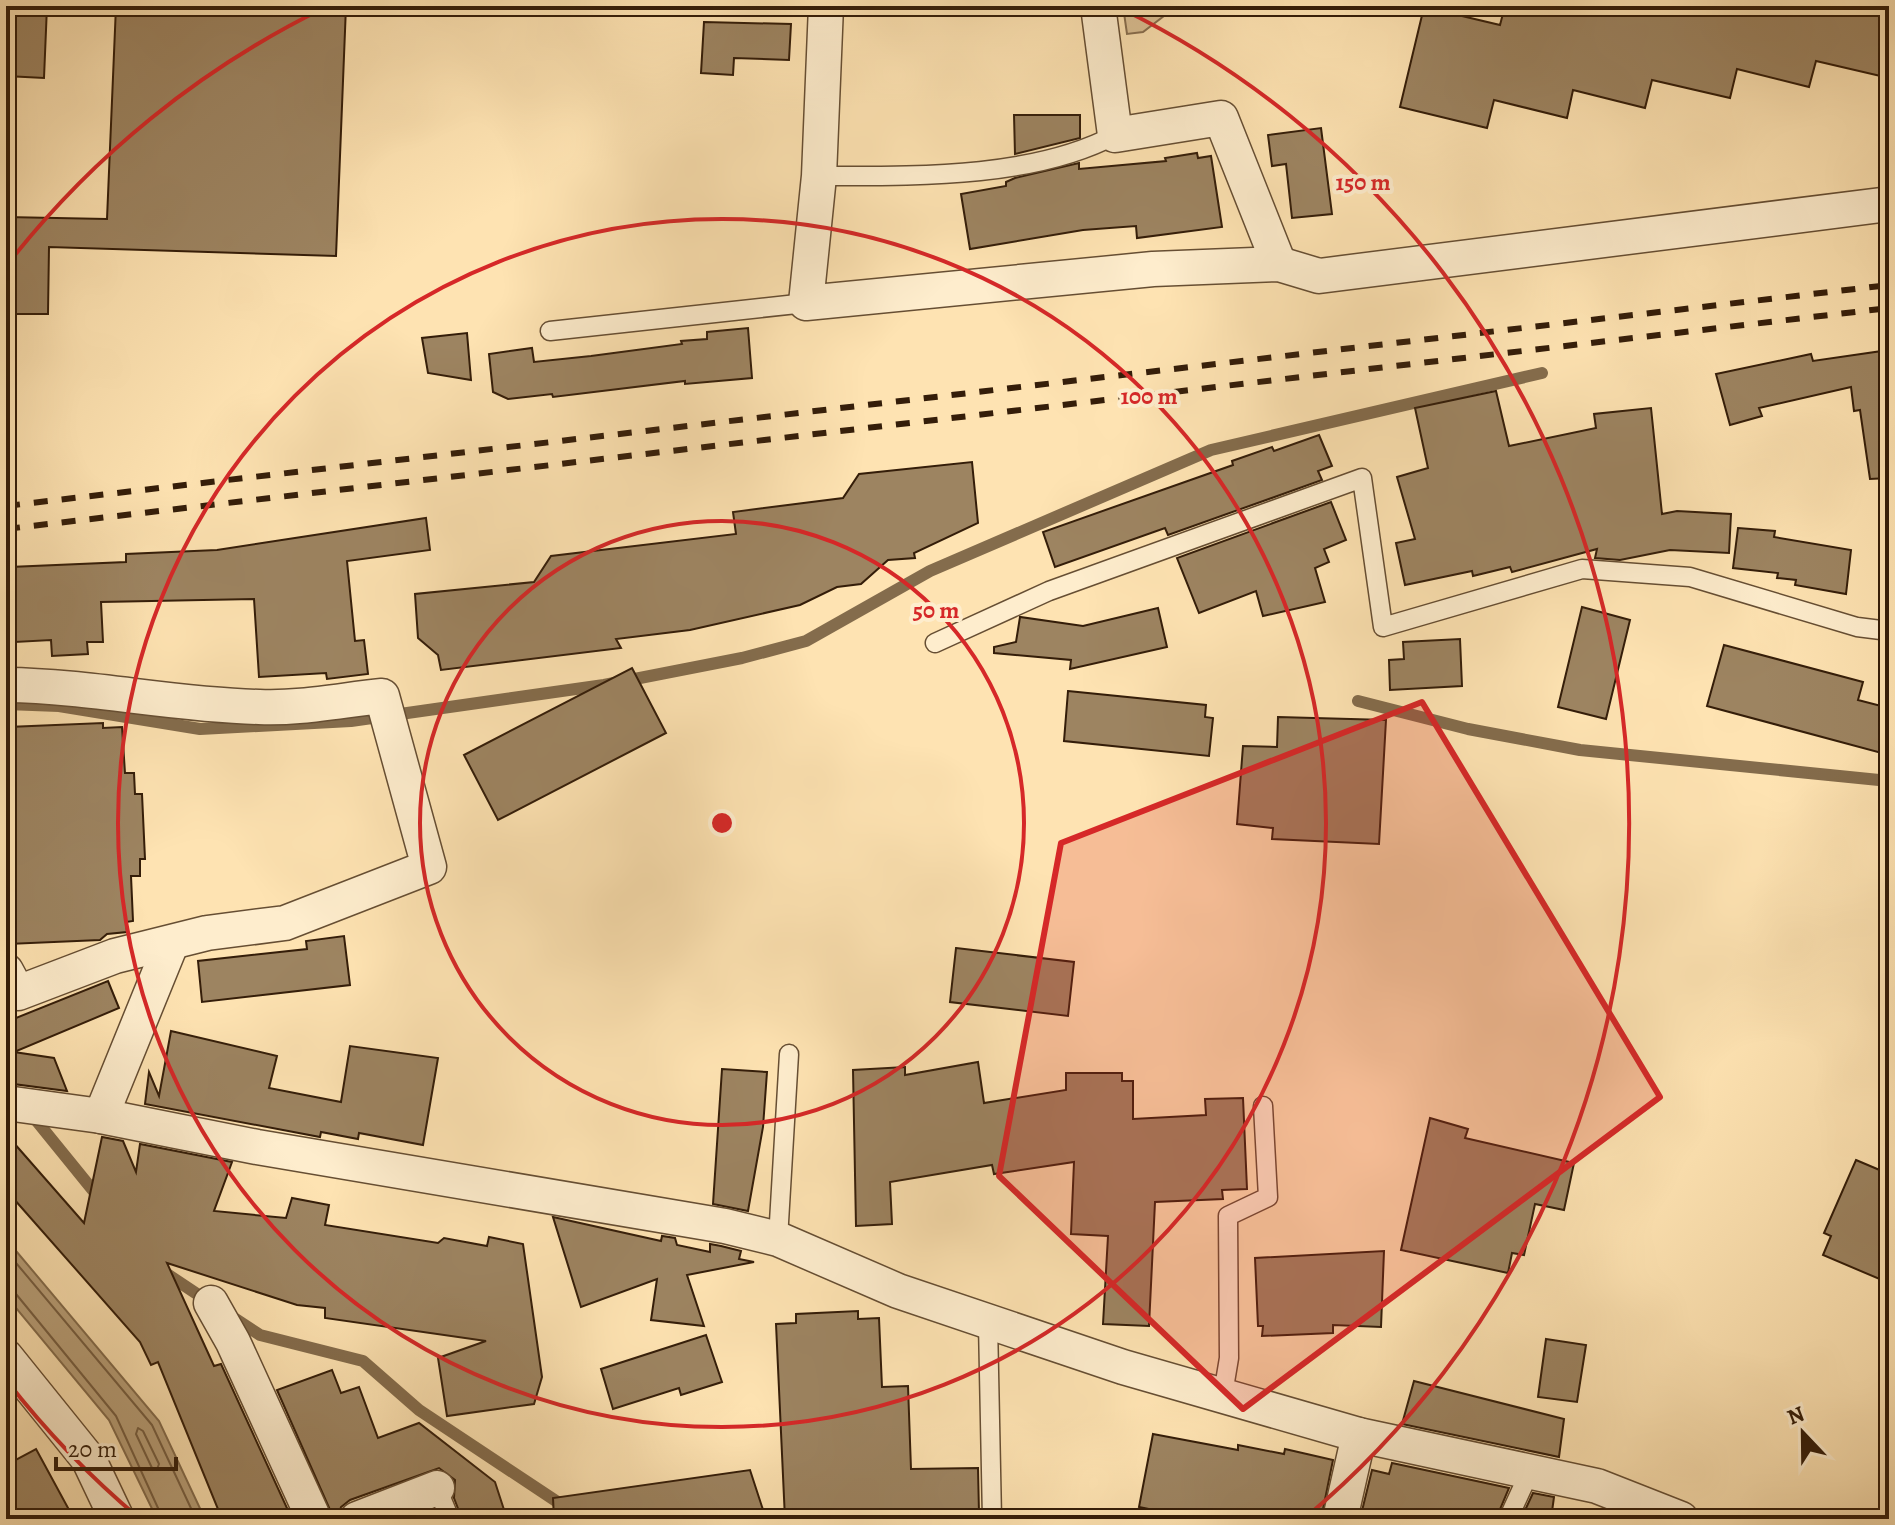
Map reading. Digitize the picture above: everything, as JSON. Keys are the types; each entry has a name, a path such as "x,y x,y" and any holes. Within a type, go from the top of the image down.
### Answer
{"street":[{"path":"826,6 819,176 806,303 1153,269 1279,264 1319,276 1889,204"},
{"path":"1098,6 1115,135 1221,118 1279,264"},
{"path":"6,685 47,685 155,701 263,708 382,696 429,867 285,923 207,933 115,956 18,993 6,971"},
{"path":"101,1116 171,944"},
{"path":"25,1105 725,1226 778,1239 898,1291 988,1323 1359,1435 1597,1486 1681,1519"},
{"path":"211,1303 233,1342 314,1519"},
{"path":"6,1357 89,1460 117,1519"},
{"path":"1340,1519 1359,1435"},
{"path":"357,1519 437,1488"}],"lane":[{"path":"819,176 938,176 1080,154 1115,135"},
{"path":"550,331 806,303"},
{"path":"935,643 1049,591 1362,478 1383,627 1582,569 1690,577 1857,627 1889,631"},
{"path":"778,1239 789,1054"},
{"path":"1223,1394 1229,1358 1228,1216 1268,1197 1263,1106"},
{"path":"988,1323 992,1519"},
{"path":"1508,1519 1530,1471"},
{"path":"437,1488 450,1519"}],"highlighted area":[{"path":"1422,702 1660,1097 1243,1409 999,1176 1061,843"}],"shaded area":[{"path":"1123,6 1177,6 1143,32 1127,34"}],"water":[{"path":"6,1239 159,1421 205,1519 157,1519 109,1420 6,1296"}],"building":[{"path":"6,6 47,6 44,78 6,76"},
{"path":"116,6 346,6 336,256 49,247 48,314 6,314 6,217 107,219"},
{"path":"1505,6 1545,6 1579,14 1581,6 1889,6 1889,78 1816,61 1809,87 1737,69 1730,98 1652,80 1645,108 1573,90 1567,118 1494,100 1487,128 1400,107 1424,7 1500,25"},
{"path":"704,22 791,24 789,60 734,58 733,75 701,73"},
{"path":"1014,115 1080,115 1080,138 1015,154"},
{"path":"1321,128 1332,214 1292,218 1286,164 1272,166 1268,135"},
{"path":"1197,153 1198,158 1211,156 1222,227 1137,238 1136,226 1083,230 970,249 961,194 1006,186 1006,182 1015,178 1079,163 1079,169 1166,161 1165,158"},
{"path":"748,328 752,378 685,384 685,381 553,397 552,394 508,399 493,392 489,354 532,348 534,362 682,344 681,341 707,339 707,332"},
{"path":"467,333 471,380 428,373 422,338"},
{"path":"1889,350 1889,478 1870,479 1860,410 1854,411 1851,387 1759,408 1762,416 1730,425 1716,374 1811,354 1813,361"},
{"path":"1496,391 1509,446 1596,428 1594,414 1651,408 1662,514 1677,511 1731,514 1729,553 1670,550 1620,560 1595,558 1597,549 1512,572 1510,567 1473,576 1472,571 1405,585 1396,543 1415,539 1397,477 1428,468 1415,408"},
{"path":"1319,435 1332,466 1318,471 1322,480 1168,535 1165,528 1055,567 1043,532 1233,465 1232,461 1272,447 1274,451"},
{"path":"972,462 978,523 914,553 915,558 888,560 861,584 837,587 800,605 690,630 616,639 621,648 441,670 438,655 418,638 415,594 534,582 551,556 736,534 733,512 843,498 859,474"},
{"path":"1331,502 1346,540 1324,549 1329,562 1315,568 1325,602 1263,616 1256,591 1199,613 1177,558"},
{"path":"426,518 430,550 347,561 355,641 364,640 368,674 327,679 326,673 259,677 254,599 101,602 103,642 87,642 88,654 52,656 51,640 15,642 13,614 6,614 6,582 11,582 10,567 126,562 126,554 217,550"},
{"path":"1738,528 1775,531 1774,537 1851,550 1846,594 1795,585 1796,580 1777,578 1778,573 1733,568"},
{"path":"1582,607 1630,620 1606,719 1558,707"},
{"path":"1158,608 1167,647 1070,669 1071,660 994,653 994,647 1016,642 1020,617 1083,626"},
{"path":"1460,639 1462,686 1390,690 1389,660 1404,659 1403,642"},
{"path":"1724,645 1863,682 1858,700 1889,708 1889,755 1707,706"},
{"path":"632,668 666,733 498,820 464,755"},
{"path":"1068,691 1206,705 1205,717 1213,718 1209,756 1064,741"},
{"path":"1278,717 1386,720 1379,844 1272,839 1273,828 1237,824 1243,746 1277,747"},
{"path":"103,723 103,728 122,727 125,773 134,773 135,794 142,794 145,859 140,859 140,876 131,876 133,921 126,922 127,932 107,934 100,940 8,944 6,857 12,856 8,727"},
{"path":"344,936 350,985 202,1002 198,961 307,949 306,941"},
{"path":"956,948 1074,962 1068,1016 950,1002"},
{"path":"108,981 119,1008 14,1052 54,1058 67,1091 6,1083 6,1022"},
{"path":"171,1031 277,1056 269,1088 341,1102 350,1046 438,1058 423,1145 359,1133 358,1139 321,1132 320,1137 145,1104 149,1072 159,1096"},
{"path":"978,1062 984,1103 1066,1090 1066,1073 1122,1073 1122,1081 1133,1081 1133,1119 1206,1115 1205,1099 1243,1098 1247,1189 1222,1190 1223,1199 1155,1202 1149,1326 1103,1324 1108,1236 1071,1234 1074,1162 994,1174 992,1165 890,1182 892,1224 856,1226 853,1070 905,1067 905,1075"},
{"path":"722,1069 767,1072 763,1127 748,1211 713,1204"},
{"path":"1430,1118 1468,1129 1465,1138 1574,1163 1564,1210 1535,1204 1524,1255 1512,1253 1508,1273 1401,1250"},
{"path":"6,1134 84,1223 102,1137 123,1141 136,1172 140,1144 232,1162 214,1211 286,1218 292,1198 329,1205 325,1225 438,1243 444,1238 487,1246 489,1237 523,1244 542,1377 534,1404 447,1416 438,1358 486,1341 325,1318 325,1308 297,1305 167,1263 214,1366 221,1364 292,1519 222,1519 158,1362 151,1365 140,1342 6,1190"},
{"path":"1856,1160 1889,1174 1889,1283 1823,1255 1831,1236 1824,1233"},
{"path":"553,1217 661,1241 662,1236 675,1238 677,1245 710,1252 710,1244 721,1246 741,1251 739,1259 754,1262 687,1275 704,1326 651,1320 657,1279 581,1307"},
{"path":"1384,1251 1381,1327 1333,1325 1333,1333 1262,1336 1263,1326 1258,1326 1255,1258"},
{"path":"858,1311 858,1319 879,1318 882,1387 908,1386 911,1469 978,1468 979,1513 889,1516 889,1519 785,1519 776,1324 796,1323 796,1314"},
{"path":"706,1335 722,1382 681,1395 679,1388 613,1409 601,1369"},
{"path":"1546,1339 1586,1345 1577,1402 1538,1397"},
{"path":"332,1370 341,1393 359,1387 378,1438 419,1423 495,1482 507,1519 462,1519 454,1498 455,1480 439,1468 350,1500 334,1519 277,1390"},
{"path":"1414,1381 1564,1419 1559,1457 1402,1424"},
{"path":"1153,1434 1238,1450 1238,1445 1284,1454 1285,1449 1333,1460 1321,1519 1147,1519 1149,1509 1139,1507"},
{"path":"36,1449 74,1519 6,1519 6,1465"},
{"path":"1392,1463 1509,1488 1496,1519 1360,1519 1372,1470 1389,1474"},
{"path":"750,1470 766,1519 554,1519 553,1498"},
{"path":"1533,1493 1554,1497 1551,1519 1521,1519"}],"waterway":[{"path":"6,704 59,706 200,729 351,721 604,685 742,658 806,641 930,571 1211,450 1542,373"},
{"path":"1358,701 1468,729 1580,750 1889,781"},
{"path":"31,1114 100,1199"},
{"path":"161,1270 209,1302"},
{"path":"228,1314 260,1335 363,1361 419,1410 556,1501 574,1519"}],"railway":[{"path":"6,506 1889,285"},
{"path":"6,529 1889,308"}]}
